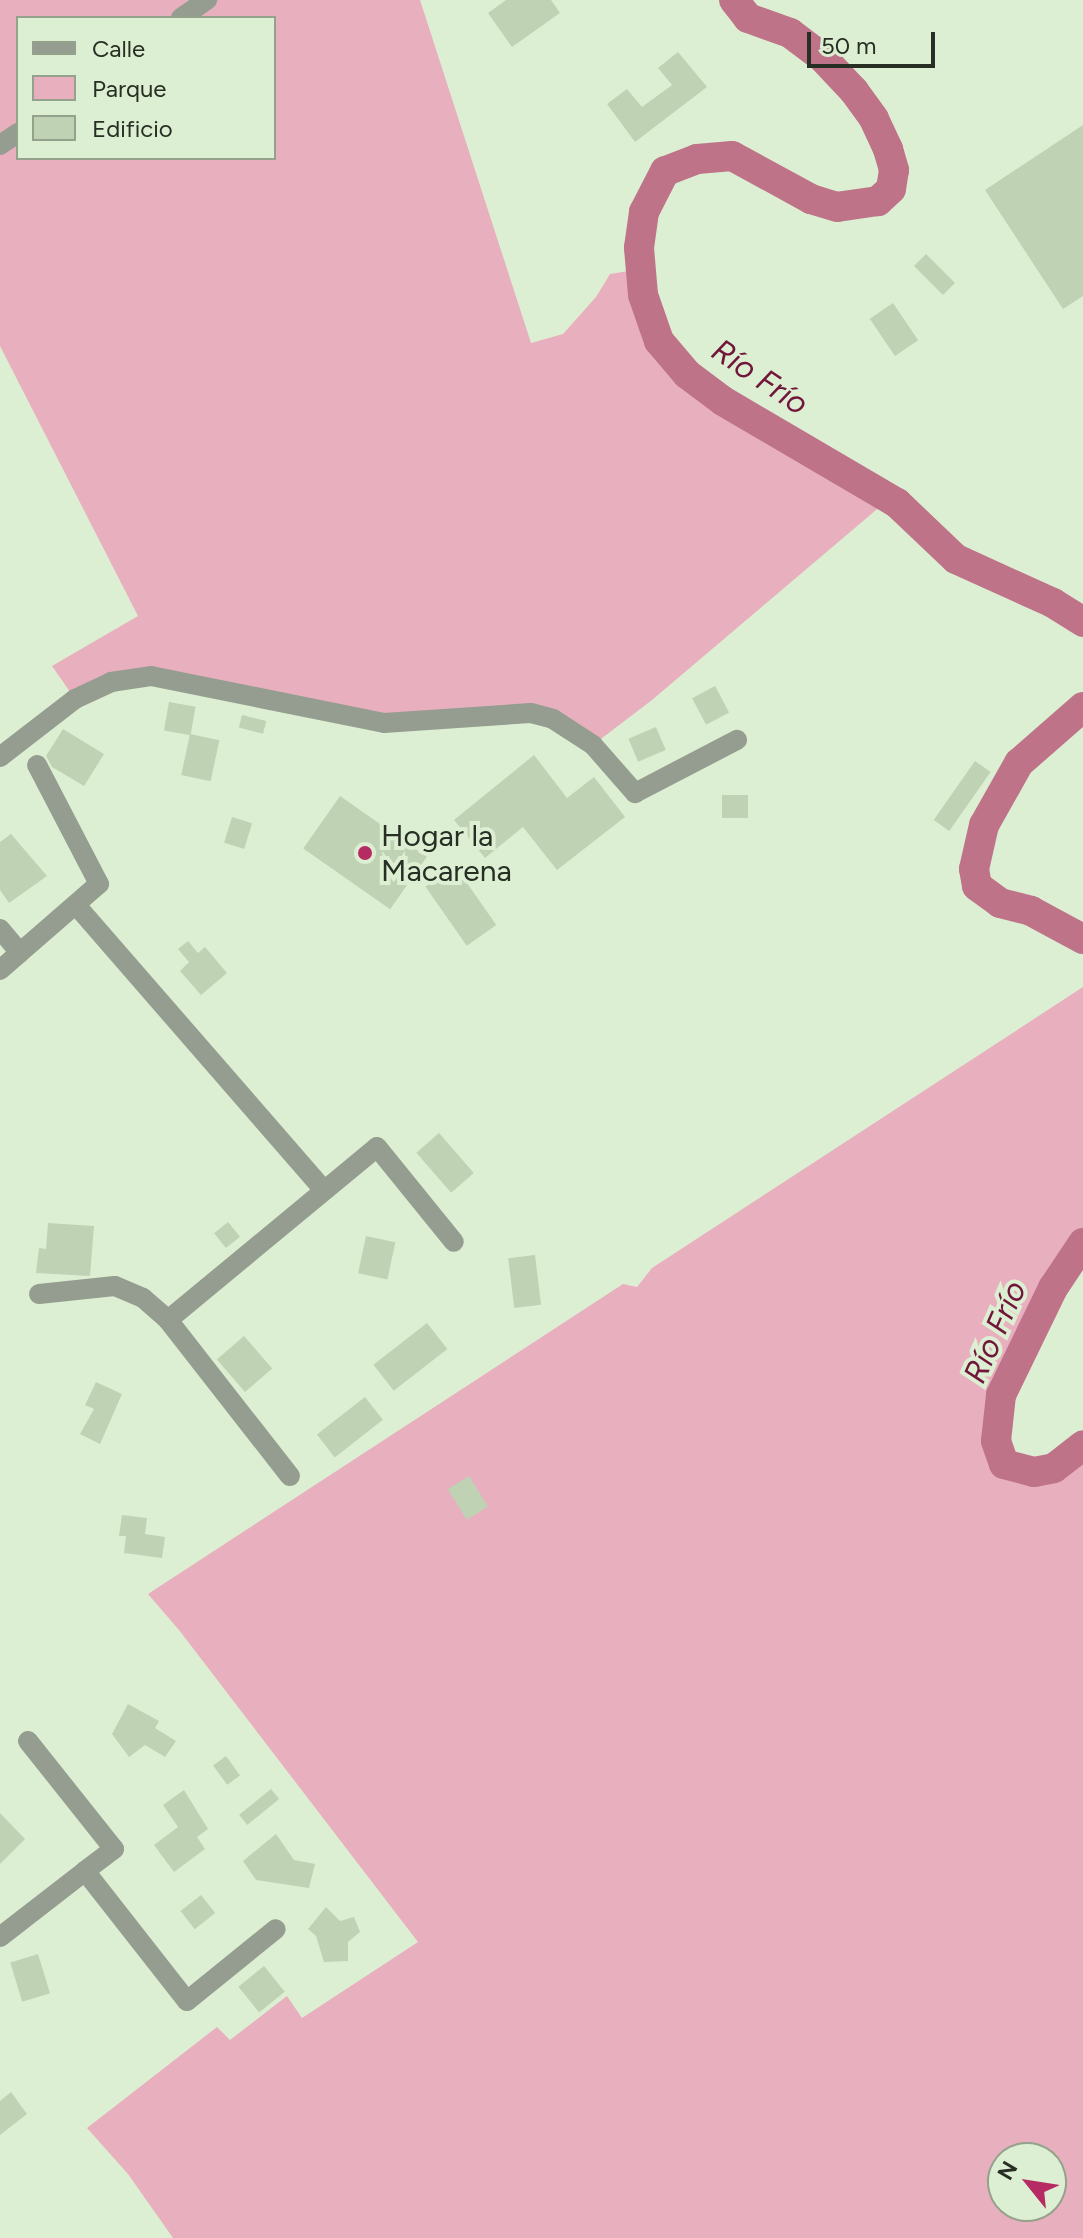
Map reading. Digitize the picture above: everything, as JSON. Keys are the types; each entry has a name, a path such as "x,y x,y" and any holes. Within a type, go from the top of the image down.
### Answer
{"street":[{"path":"184,16 207,0"},
{"path":"0,757 75,699 111,682 151,676 384,723 531,713 553,719 593,745 635,793 737,740"},
{"path":"0,970 99,884 37,765"},
{"path":"76,905 323,1189"},
{"path":"0,929 20,953"},
{"path":"168,1320 377,1147 454,1242"},
{"path":"39,1294 115,1286 143,1298 168,1320 290,1476"},
{"path":"0,1937 114,1849 28,1741"},
{"path":"85,1871 187,2001 276,1929"}],"green space":[{"path":"0,0 420,0 531,343 563,334 596,297 610,274 641,269 643,295 659,340 687,374 723,401 889,499 652,700 593,745 553,719 384,723 151,676 75,699 52,666 138,616 0,346"},
{"path":"1083,987 1083,1243 1053,1288 1001,1395 996,1441 1004,1464 1034,1472 1054,1468 1083,1445 1083,2238 173,2238 128,2174 87,2128 217,2027 230,2040 287,1996 302,2018 418,1942 179,1630 148,1594 623,1284 637,1287 652,1268"}],"building":[{"path":"506,0 551,0 560,13 512,47 488,13"},
{"path":"678,52 707,87 635,142 607,104 627,89 642,107 672,85 658,68"},
{"path":"1083,125 1083,296 1063,309 985,190"},
{"path":"926,254 955,283 943,295 914,266"},
{"path":"893,303 918,340 895,356 870,319"},
{"path":"715,686 729,712 706,725 692,698"},
{"path":"169,702 196,707 191,735 164,731"},
{"path":"242,715 266,721 263,734 239,728"},
{"path":"656,727 666,750 638,762 628,739"},
{"path":"63,729 104,754 84,786 52,767 46,756"},
{"path":"190,734 219,740 211,781 181,775"},
{"path":"534,755 567,798 594,777 625,817 557,870 523,827 485,858 454,820"},
{"path":"975,761 991,772 949,831 934,820"},
{"path":"722,795 748,795 748,818 722,818"},
{"name":"Hogar la Macarena","path":"340,796 427,857 390,909 303,848"},
{"path":"232,817 252,823 244,849 224,843"},
{"path":"11,834 47,876 9,903 0,890 0,842"},
{"path":"455,866 496,925 467,946 426,887"},
{"path":"188,941 198,953 205,947 227,973 201,995 180,971 189,962 178,949"},
{"path":"439,1133 474,1173 451,1193 416,1153"},
{"path":"228,1222 240,1237 226,1248 214,1233"},
{"path":"48,1223 94,1226 90,1276 36,1273 39,1248 46,1249"},
{"path":"366,1236 395,1242 387,1279 358,1273"},
{"path":"535,1255 541,1305 514,1308 508,1258"},
{"path":"427,1323 447,1349 394,1391 373,1365"},
{"path":"244,1336 272,1368 245,1392 217,1360"},
{"path":"96,1382 122,1394 100,1444 80,1434 94,1409 85,1405"},
{"path":"365,1397 383,1420 335,1457 317,1435"},
{"path":"469,1476 488,1507 467,1520 448,1489"},
{"path":"122,1515 147,1518 145,1534 165,1537 162,1558 124,1553 126,1536 119,1536"},
{"path":"128,1704 159,1721 155,1728 176,1741 165,1757 145,1745 129,1757 112,1734"},
{"path":"226,1756 240,1775 227,1785 213,1765"},
{"path":"271,1789 279,1799 247,1825 239,1815"},
{"path":"184,1790 208,1829 197,1837 205,1849 174,1872 154,1845 178,1827 163,1805"},
{"path":"0,1813 25,1839 0,1864"},
{"path":"276,1834 294,1860 315,1864 309,1888 256,1880 243,1861"},
{"path":"201,1895 215,1913 195,1929 181,1911"},
{"path":"326,1907 340,1921 354,1917 360,1932 348,1942 348,1961 324,1962 316,1936 308,1929"},
{"path":"38,1954 50,1993 22,2002 10,1962"},
{"path":"264,1966 285,1992 259,2012 238,1987"},
{"path":"11,2092 27,2114 0,2135 0,2101"}],"waterway":[{"name":"Río Frío","path":"734,0 748,18 790,33 822,57 854,91 874,119 888,149 894,170 891,189 878,201 837,207 811,199 732,156 697,159 665,171 644,212 639,248 643,295 659,341 687,374 723,401 897,503 956,559 1053,603 1083,622"},
{"name":"Río Frío","path":"1083,707 1019,763 984,825 974,869 977,886 1000,903 1031,911 1083,939"},
{"name":"Río Frío","path":"1083,1243 1053,1288 1001,1395 996,1441 1004,1464 1034,1472 1054,1468 1083,1445"}],"place":[{"name":"Hogar la Macarena","path":"365,853"}]}
